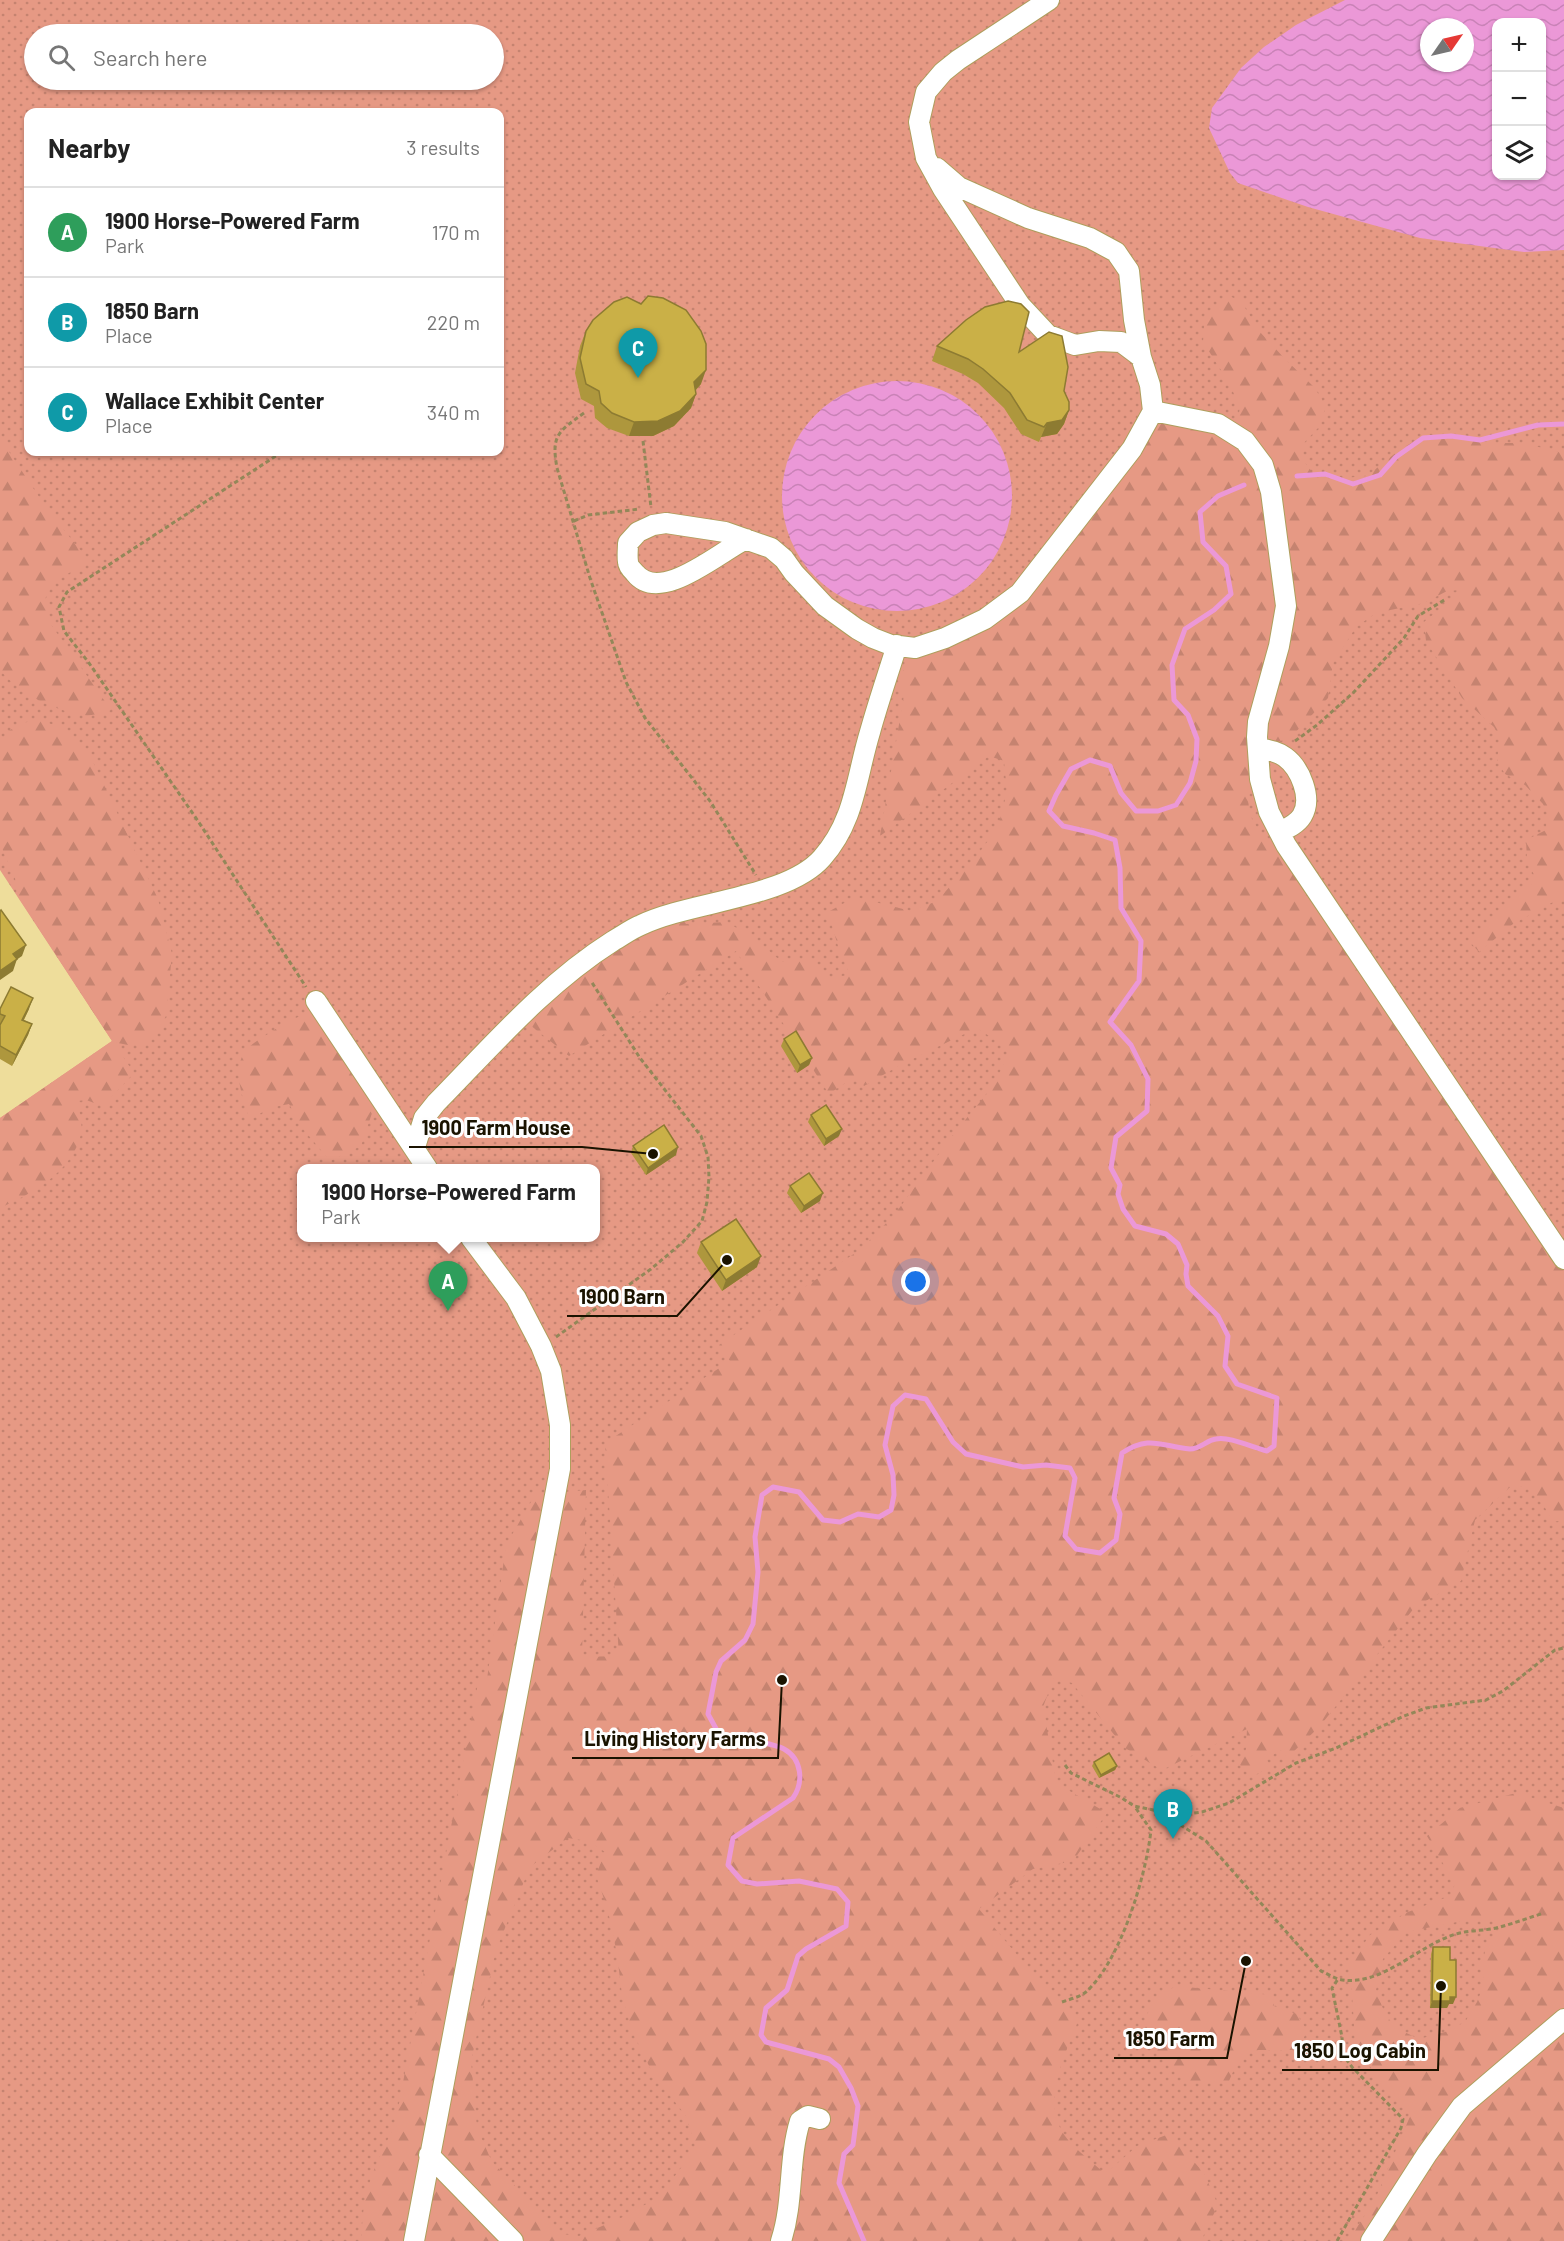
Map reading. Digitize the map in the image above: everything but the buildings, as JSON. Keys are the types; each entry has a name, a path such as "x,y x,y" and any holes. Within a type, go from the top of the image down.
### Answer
{"lane":[{"path":"1049,0 958,60 943,72 926,92 920,122 926,158 943,189 1020,305 1048,335 1075,345 1099,341 1121,342 1141,357"},
{"path":"746,539 728,548 691,573 656,585 640,580 628,564 628,543 652,516 666,523 699,526 725,532 746,539 771,548 784,559 825,606 857,629 873,638 915,648 945,638 985,619 1020,593 1132,449 1153,411 1150,385 1141,357 1134,320 1129,272 1116,252 1090,238 1028,218 959,187 926,158"},
{"path":"1099,341 1114,332 1127,316 1132,295"},
{"path":"1153,411 1218,424 1245,441 1263,465 1271,492 1286,606 1279,646 1258,722 1260,779 1269,812 1286,845 1564,1259"},
{"path":"415,1148 424,1118 436,1103 520,1017 580,963 640,925 677,911 776,886 802,874 821,859 843,831 851,809 869,733 897,645"},
{"path":"1258,748 1280,754 1295,767 1302,782 1306,800 1303,815 1293,826 1280,832"},
{"path":"315,1001 425,1164"},
{"path":"414,2241 559,1477 560,1425 551,1371 516,1298 474,1242"},
{"path":"1371,2241 1426,2154 1462,2106 1564,2019"},
{"path":"781,2241 791,2196 794,2140 800,2121 808,2116 820,2119"},
{"path":"429,2155 513,2241"}],"path":[{"path":"584,413 566,426 556,439 554,452 590,578 626,682 645,718 710,801 764,889"},
{"path":"574,521 588,515 652,516 643,441"},
{"path":"276,456 67,592 59,607 64,631 89,663 198,821 315,1001"},
{"path":"1280,754 1353,693 1404,638 1418,616 1446,599"},
{"path":"541,1346 625,1288 683,1242 702,1221 708,1194 708,1157 701,1136 640,1058 580,963"},
{"path":"1065,1765 1071,1773 1134,1806 1167,1814 1202,1812 1229,1803 1296,1763 1336,1748 1404,1716 1426,1708 1486,1700 1503,1691 1555,1650 1564,1648"},
{"path":"1062,2002 1086,1993 1107,1964 1123,1932 1141,1876 1151,1830 1134,1806"},
{"path":"1167,1814 1206,1841 1321,1971 1338,1979 1357,1979 1384,1972 1423,1948 1453,1935 1494,1928 1544,1912"},
{"path":"1337,2241 1401,2128 1403,2119 1343,2055 1342,2037 1332,1988 1338,1979"}],"green space":[{"path":"0,0 1564,0 1564,2241 0,2241 0,1118 112,1041 0,870"},
{"path":"1229,296 1241,301 1259,331 1314,387 1326,406 1319,427 1301,446 1302,459 1316,477 1331,479 1367,476 1398,451 1423,436 1448,434 1493,443 1515,443 1550,449 1564,454 1564,896 1513,924 1479,952 1470,942 1531,885 1535,877 1527,860 1526,840 1546,830 1547,813 1543,804 1525,785 1505,774 1497,761 1500,738 1494,727 1462,698 1426,641 1424,622 1450,602 1461,590 1447,591 1424,603 1376,613 1356,627 1333,663 1328,698 1291,737 1273,744 1252,781 1248,800 1250,815 1263,839 1285,855 1564,1259 1564,1520 1553,1522 1544,1506 1526,1486 1509,1488 1475,1520 1461,1581 1415,1607 1320,1726 1287,1758 1281,1750 1266,1759 1271,1767 1251,1777 1240,1765 1246,1749 1247,1729 1162,1770 1125,1748 1072,1683 1054,1678 1043,1707 1056,1780 1068,1790 1107,1813 1073,1861 1033,1869 979,1909 1040,1983 1078,2021 1057,2078 1055,2093 1058,2122 1065,2136 1105,2174 1137,2146 1169,2134 1204,2173 1218,2205 1201,2241 362,2241 366,2194 395,2125 479,1678 487,1679 506,1545 535,1495 586,1490 582,1657 619,1656 605,1443 730,1361 719,1345 861,1249 895,1214 952,1136 994,1085 1010,1050 977,1028 902,1064 864,1086 857,1075 829,1094 736,951 569,1056 520,1017 557,983 677,911 686,924 727,922 756,940 782,962 811,959 825,978 850,975 828,912 855,897 911,911 937,901 976,857 998,827 1007,792 1004,761 989,756 880,836 904,695 896,676 909,666 915,648 1020,593 1153,411 1230,431 1238,419 1240,407 1228,381 1203,342 1205,314","holes":["568,1838 588,1841 605,1852 596,1875 608,1911 617,1954 622,1995 632,2031 653,2074 686,2116 696,2148 659,2197 623,2217 579,2236 562,2234 492,2162 477,2128 471,2061 496,1950 530,1867"]},
{"path":"0,438 47,509 85,556 82,565 53,583 45,599 52,626 111,710 86,715 71,713 48,705 26,693 0,670"},
{"path":"33,719 62,727 94,764 158,899 172,954 166,1016 150,1042 128,1045 113,1042 134,1073 103,1106 86,1100 77,1101 81,1134 69,1159 50,1180 0,1208 0,1118 112,1041 17,895 15,878 0,844 0,743 8,731"},
{"path":"313,1012 375,1104 361,1146 330,1161 304,1130 289,1104 269,1108 250,1120 240,1086 241,1059 250,1046 286,1023"},
{"path":"1516,1793 1564,1808 1564,2241 1347,2241 1374,2202 1411,2114 1380,2084 1355,2040 1350,1963 1370,1935 1408,1912 1450,1896 1455,1884 1427,1836 1460,1808","holes":["1496,1919 1501,1927 1486,1946 1482,1967 1484,1984 1465,2022 1445,2032 1419,2039 1396,2028 1385,2014 1376,1990 1383,1959 1406,1932 1457,1922"]},
{"path":"1175,1986 1272,1995 1274,2006 1297,2014 1307,2031 1298,2050 1249,2050 1236,2065 1229,2081 1188,2081 1154,2050 1145,2031 1146,2020 1152,2005"}],"water":[{"path":"1345,0 1564,0 1564,250 1524,252 1420,238 1308,207 1238,183 1230,173 1209,128 1212,108 1241,68 1264,47 1296,25"},
{"path":"886,381 908,381 941,389 961,400 979,414 993,432 1004,452 1010,473 1012,496 1010,519 1004,540 993,560 979,578 961,592 941,603 908,611 886,611 853,603 833,592 815,578 801,560 790,540 782,507 782,485 790,452 801,432 815,414 833,400 853,389"}],"waterway":[{"path":"1297,476 1325,474 1353,484 1380,475 1396,457 1423,438 1451,436 1480,440 1538,425 1564,424"},
{"path":"864,2241 839,2183 844,2154 853,2145 858,2106 851,2088 839,2067 829,2059 766,2042 761,2035 766,2008 787,1990 798,1956 846,1926 848,1902 837,1889 799,1881 757,1884 742,1881 728,1865 733,1838 793,1798 800,1778 795,1759 784,1749 762,1742 719,1734 708,1714 716,1672 721,1661 745,1640 753,1624 758,1572 755,1537 762,1495 773,1487 799,1492 823,1520 840,1522 858,1514 879,1517 891,1510 894,1495 893,1475 885,1445 893,1406 905,1395 926,1399 953,1442 966,1454 1023,1467 1046,1465 1070,1468 1075,1478 1065,1536 1076,1549 1100,1553 1116,1540 1120,1514 1114,1498 1122,1453 1140,1444 1155,1443 1190,1449 1222,1439 1267,1451 1274,1446 1277,1398 1237,1384 1225,1366 1228,1336 1218,1316 1188,1286 1187,1265 1178,1244 1166,1234 1135,1226 1123,1209 1118,1194 1120,1185 1111,1168 1116,1137 1147,1111 1148,1079 1131,1045 1110,1022 1139,981 1141,941 1121,908 1120,868 1115,840 1063,826 1049,811 1071,769 1090,760 1110,766 1121,793 1136,811 1158,811 1176,805 1190,783 1196,761 1197,739 1188,715 1174,700 1172,665 1185,629 1214,610 1231,594 1226,566 1203,542 1200,512 1218,496 1244,485"}],"place":[{"name":"Wallace Exhibit Center","path":"638,378"},
{"name":"1900 Farm House","path":"653,1154"},
{"name":"1900 Barn","path":"727,1260"},
{"name":"1900 Horse-Powered Farm","path":"448,1311"},
{"name":"Living History Farms","path":"782,1680"},
{"name":"1850 Barn","path":"1173,1839"},
{"name":"1850 Farm","path":"1246,1961"},
{"name":"1850 Log Cabin","path":"1441,1986"}]}
